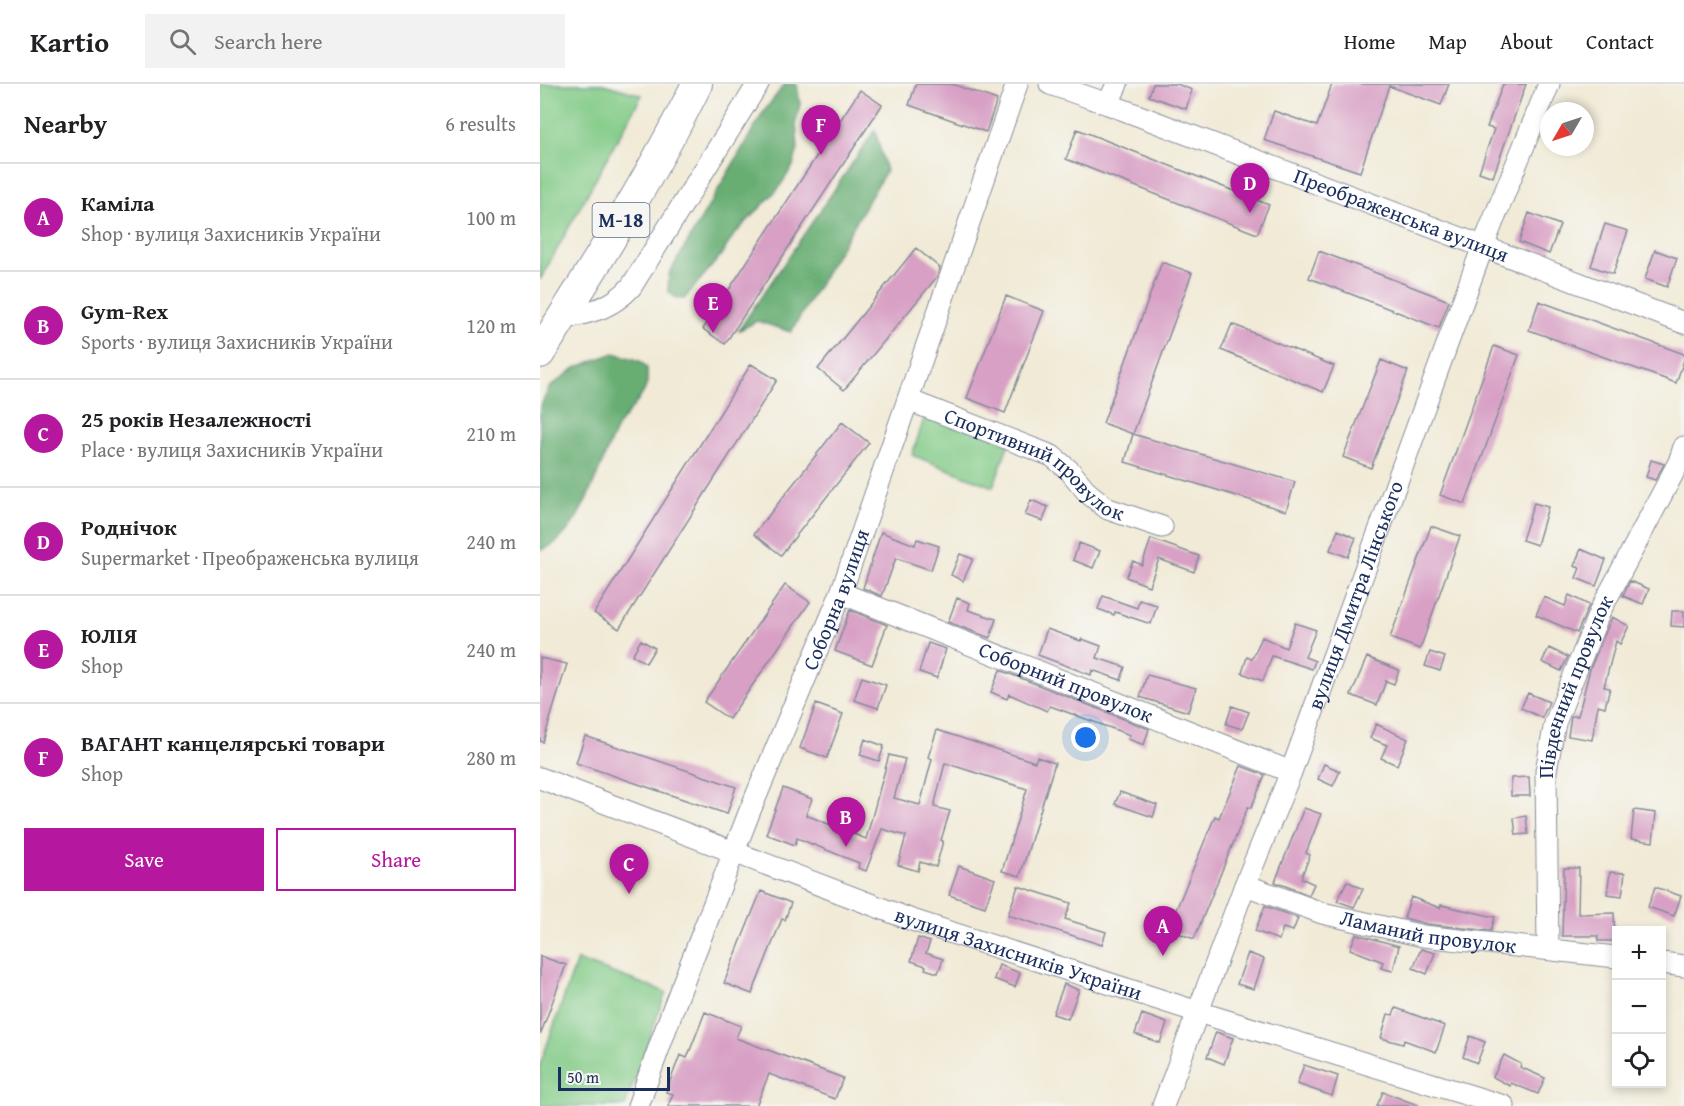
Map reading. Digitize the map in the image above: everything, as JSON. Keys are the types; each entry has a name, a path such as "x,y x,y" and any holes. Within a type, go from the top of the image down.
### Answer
{"highway":[{"name":"М-18","path":"540,353 621,221 679,121 697,84"}],"street":[{"path":"561,319 610,305 631,287 758,84"},
{"name":"Соборна вулиця","path":"638,1106 748,813 841,593 1017,84"},
{"name":"Преображенська вулиця","path":"1050,84 1684,323"},
{"path":"1108,104 1117,84"},
{"name":"вулиця Дмитра Лінського","path":"1163,1106 1245,885 1291,772 1483,246 1549,84"},
{"name":"Спортивний провулок","path":"908,400 1052,456 1070,471 1088,493 1108,509 1162,527"},
{"name":"Південний провулок","path":"1548,949 1546,771 1555,723 1600,611 1679,462 1684,447"},
{"name":"Соборний провулок","path":"841,593 1291,772"},
{"name":"вулиця Захисників України","path":"540,778 912,920 1198,1012 1504,1106"},
{"name":"Ламаний провулок","path":"1245,885 1322,913 1423,936 1612,956"},
{"path":"1666,964 1684,966"}],"green space":[{"path":"540,84 603,84 642,95 540,280"},
{"path":"785,84 797,84 800,104 796,122 798,149 793,166 778,189 733,236 722,254 684,299 675,297 668,291 669,274 764,111"},
{"path":"875,130 886,171 791,332 757,321 738,331"},
{"path":"614,353 640,361 647,368 647,382 644,391 617,428 587,498 567,532 554,544 540,550 540,408 549,388 575,368"},
{"path":"926,413 1009,443 993,487 912,455"},
{"path":"577,960 666,992 625,1106 540,1106 540,1065"}],"building":[{"path":"916,84 952,84 997,100 986,132 909,105"},
{"path":"1153,84 1177,84 1192,90 1186,109 1149,96"},
{"path":"1332,84 1449,84 1441,105 1389,86 1360,172 1264,140 1274,111 1317,126"},
{"path":"1503,84 1526,84 1493,177 1479,172 1494,129 1487,127"},
{"path":"860,90 882,105 725,344 703,329"},
{"path":"1077,129 1269,205 1257,234 1066,159"},
{"path":"1529,213 1560,225 1549,254 1519,242"},
{"path":"1605,224 1628,231 1613,274 1591,266"},
{"path":"916,248 940,268 937,277 844,390 818,369"},
{"path":"1655,250 1677,258 1667,287 1645,279"},
{"path":"1319,251 1449,301 1439,328 1309,278"},
{"path":"1162,262 1192,273 1133,434 1103,423"},
{"path":"1006,296 1044,311 1005,413 967,398"},
{"path":"1539,301 1684,354 1676,383 1529,330"},
{"path":"1232,324 1334,366 1323,392 1221,350"},
{"path":"1494,346 1519,355 1465,504 1440,495"},
{"path":"1381,360 1408,371 1371,468 1343,457"},
{"path":"751,364 777,380 619,629 594,613"},
{"path":"842,422 869,443 781,555 754,534"},
{"path":"1133,434 1295,482 1286,511 1125,462"},
{"path":"1651,460 1664,464 1655,480 1646,477"},
{"path":"1031,500 1048,507 1043,521 1025,515"},
{"path":"1534,503 1548,507 1537,545 1522,540"},
{"path":"1431,526 1460,536 1420,649 1390,638"},
{"path":"1338,530 1356,538 1348,557 1330,550"},
{"path":"881,532 915,545 917,539 939,546 931,570 896,558 882,596 863,588"},
{"path":"1151,539 1199,556 1194,572 1159,559 1149,586 1126,577 1133,561 1142,565"},
{"path":"1079,543 1100,551 1093,568 1073,560"},
{"path":"1581,549 1606,560 1596,586 1576,578 1580,568 1574,566"},
{"path":"960,554 973,559 963,581 951,575"},
{"path":"1630,581 1649,589 1643,604 1623,596"},
{"path":"785,585 810,602 729,719 704,702"},
{"path":"1569,595 1589,605 1577,633 1536,615 1544,597 1565,606"},
{"path":"1103,596 1137,608 1139,600 1157,605 1151,624 1098,609"},
{"path":"957,598 970,603 968,610 996,619 990,638 948,622"},
{"path":"850,610 887,625 872,665 835,651"},
{"path":"1672,611 1684,611 1684,627 1671,626"},
{"path":"1612,617 1629,626 1620,644 1616,641 1604,687 1610,688 1605,707 1598,705 1592,740 1568,736 1571,716 1578,716 1590,669"},
{"path":"1295,623 1316,630 1305,657 1315,661 1312,669 1272,656 1263,681 1242,673 1247,657 1252,659 1262,637 1286,648"},
{"path":"1047,629 1101,646 1097,658 1125,667 1121,680 1092,670 1091,675 1038,655"},
{"path":"641,640 655,648 646,663 632,655"},
{"path":"928,643 946,649 937,678 919,672"},
{"path":"1549,648 1568,657 1561,671 1542,662"},
{"path":"1430,652 1445,657 1440,671 1425,666"},
{"path":"1367,657 1399,670 1394,684 1386,681 1377,705 1351,695"},
{"path":"540,658 567,664 543,742 540,741"},
{"path":"1000,670 1149,729 1144,745 1128,739 1130,735 1050,706 1047,711 1009,694 1007,699 991,692"},
{"path":"1147,675 1196,688 1188,712 1140,697"},
{"path":"862,677 886,685 878,708 854,700"},
{"path":"1528,693 1549,702 1542,718 1521,708"},
{"path":"816,704 843,714 827,758 800,748"},
{"path":"1232,706 1249,712 1242,729 1226,724"},
{"path":"1376,724 1408,739 1397,765 1381,758 1387,745 1370,738"},
{"path":"937,730 1035,762 1037,757 1055,763 1020,876 1002,871 1027,789 945,763 934,807 950,811 936,867 920,862 918,871 898,865 906,836 882,829 866,871 858,868 859,863 797,838 795,845 766,834 783,788 812,799 806,815 866,839 889,755 905,759 894,798 920,805 932,759 928,757"},
{"path":"585,736 736,787 727,814 576,763"},
{"path":"865,739 884,746 879,761 860,755"},
{"path":"1324,764 1340,771 1333,786 1318,779"},
{"path":"1241,766 1265,775 1251,808 1248,807 1194,939 1168,929 1215,816 1219,818"},
{"path":"1529,777 1530,796 1511,796 1511,778"},
{"path":"1120,792 1157,805 1153,817 1115,804"},
{"path":"1304,808 1321,814 1306,853 1310,855 1301,878 1314,884 1309,895 1275,882"},
{"path":"1634,810 1656,813 1653,842 1631,839"},
{"path":"1526,816 1528,834 1516,835 1514,818"},
{"path":"959,866 995,879 985,907 949,895"},
{"path":"1564,868 1579,868 1578,914 1614,913 1612,941 1598,941 1598,936 1562,936"},
{"path":"1610,872 1625,873 1622,896 1607,894"},
{"path":"1347,881 1363,889 1354,907 1337,901"},
{"path":"1018,886 1071,903 1065,919 1106,932 1102,945 1008,915"},
{"path":"1655,887 1681,896 1674,916 1648,907"},
{"path":"761,891 791,903 785,920 782,919 752,994 724,983"},
{"path":"1411,897 1440,908 1441,905 1495,917 1491,931 1427,924 1404,918"},
{"path":"1265,906 1298,918 1293,931 1283,928 1279,940 1255,931"},
{"path":"1356,934 1399,946 1393,971 1381,968 1383,962 1350,949"},
{"path":"918,938 930,942 926,953 943,959 938,973 911,961"},
{"path":"1421,949 1435,953 1427,974 1413,968"},
{"path":"1248,953 1264,959 1254,989 1237,984"},
{"path":"540,956 566,965 541,1033 540,1033"},
{"path":"999,965 1020,973 1015,987 994,979"},
{"path":"1064,984 1079,990 1068,1019 1053,1014"},
{"path":"1396,1008 1445,1026 1436,1052 1404,1040 1403,1044 1381,1038 1388,1014 1393,1015"},
{"path":"705,1012 741,1026 736,1038 843,1078 835,1099 769,1074 756,1106 668,1106 673,1094 666,1092 680,1055 687,1058"},
{"path":"1142,1014 1167,1023 1160,1043 1135,1034"},
{"path":"1216,1032 1233,1038 1224,1064 1207,1057"},
{"path":"1470,1036 1485,1042 1477,1063 1463,1057"},
{"path":"1504,1055 1521,1064 1520,1067 1545,1078 1538,1094 1511,1083 1510,1086 1493,1077"},
{"path":"1304,1065 1338,1076 1332,1096 1297,1084"},
{"path":"1383,1092 1418,1105 1377,1106"}],"place":[{"name":"ВАГАНТ канцелярські товари","path":"821,155"},
{"name":"Роднічок","path":"1250,213"},
{"name":"ЮЛІЯ","path":"713,333"},
{"name":"Gym-Rex","path":"846,847"},
{"name":"25 років Незалежності","path":"629,894"},
{"name":"Каміла","path":"1163,956"}]}
